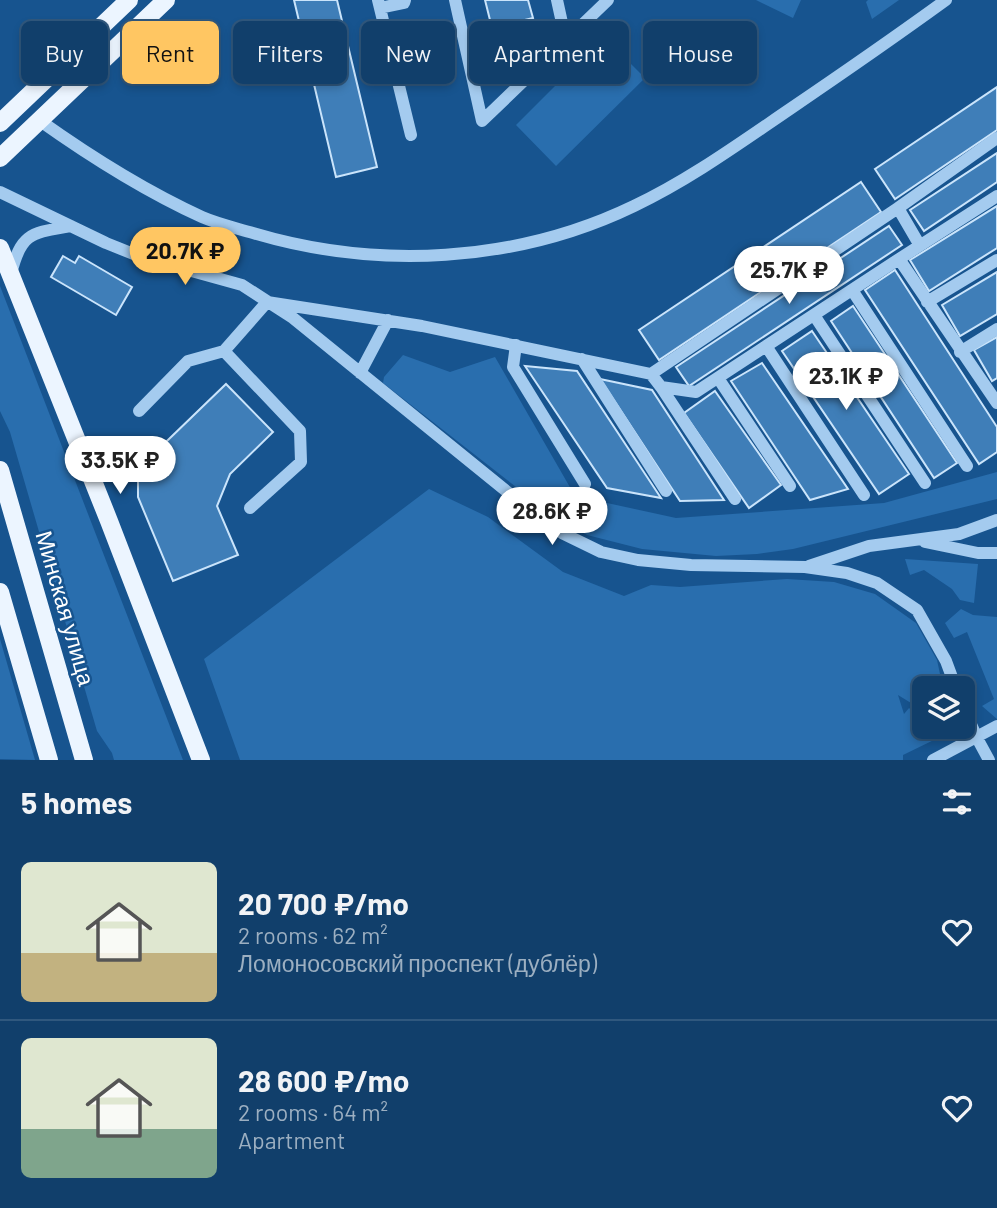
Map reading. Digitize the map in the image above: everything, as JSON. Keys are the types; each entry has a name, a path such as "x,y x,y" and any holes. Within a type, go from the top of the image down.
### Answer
{"main road":[{"path":"0,123 129,0"},
{"path":"0,158 166,0"},
{"path":"0,248 110,521 201,760"},
{"name":"Минская улица","path":"0,470 84,760"},
{"path":"0,592 49,760"}],"street":[{"path":"405,0 404,3 379,4 411,135"},
{"path":"455,0 469,63"},
{"path":"556,0 561,21"},
{"path":"586,21 608,0"},
{"path":"39,120 110,169 204,218 279,240 351,253 409,256 490,251 569,232 634,206 729,151 946,0"},
{"path":"474,84 482,121 521,84"},
{"path":"651,374 997,138"},
{"path":"0,192 141,257 242,285 293,318 521,503 562,533 601,552 638,560 691,565 805,567 848,573 877,583 917,610 952,676"},
{"path":"662,387 696,392 919,244 997,196"},
{"path":"898,208 919,244"},
{"path":"10,274 15,253 23,241 42,231 71,226"},
{"path":"899,259 960,352 996,398"},
{"path":"927,303 997,260"},
{"path":"852,290 967,466"},
{"path":"267,302 388,320 651,374 735,499"},
{"path":"139,411 188,361 225,351 267,302"},
{"path":"814,315 925,482"},
{"path":"360,373 388,320"},
{"path":"960,352 997,329"},
{"path":"516,345 513,367 585,484"},
{"path":"766,346 864,495"},
{"path":"225,351 300,431 301,462 250,508"},
{"path":"582,359 666,491"},
{"path":"718,378 790,486"},
{"path":"805,567 869,546 959,534 997,520"},
{"path":"916,541 978,553 997,553"},
{"path":"933,760 951,756 997,726"},
{"path":"975,733 989,760"}],"shaded area":[{"path":"756,0 801,0 793,18"},
{"path":"899,0 872,19 866,2"},
{"path":"629,62 643,76 643,80 556,166 516,125 557,84 629,84"},
{"path":"0,286 183,760 114,760 97,731 10,432 0,411"},
{"path":"403,355 450,372 495,357 575,496 676,518 884,503 997,472 997,499 793,549 716,556 642,549 587,535 552,515 383,383 384,377"},
{"path":"429,489 488,517 563,572 624,596 651,585 680,587 787,579 834,582 875,594 916,623 937,660 940,676 912,676 912,704 898,695 904,714 909,708 912,711 912,739 936,739 903,755 903,760 240,760 204,659"},
{"path":"905,559 978,564 974,603 960,600 952,589 924,570 910,575"},
{"path":"961,609 973,615 997,617 997,719 982,706 994,699 967,632 954,638 945,623"},
{"path":"0,639 35,760 0,759"}],"building":[{"path":"294,0 337,0 342,21 299,21"},
{"path":"485,0 528,0 533,18 521,21 490,21"},
{"path":"347,42 377,167 336,177 314,84 347,84"},
{"path":"997,87 997,130 895,199 875,169"},
{"path":"997,153 997,182 924,231 910,210"},
{"path":"861,182 881,212 659,360 639,330"},
{"path":"997,206 997,248 929,291 910,260"},
{"path":"889,226 902,245 689,386 676,367"},
{"path":"63,256 75,263 79,256 132,287 116,315 51,277"},
{"path":"895,270 997,427 997,452 979,464 865,290"},
{"path":"997,272 997,314 960,336 942,305"},
{"path":"853,306 957,463 934,478 831,321"},
{"path":"812,331 909,474 879,494 782,351"},
{"path":"997,337 997,378 992,381 974,350"},
{"path":"762,363 848,489 810,500 731,381"},
{"path":"525,366 577,371 661,498 607,488"},
{"path":"600,379 652,390 724,500 680,501"},
{"path":"226,384 273,432 230,474 217,506 238,555 173,581 138,497 138,469"},
{"path":"715,391 781,485 749,508 684,413"}]}
